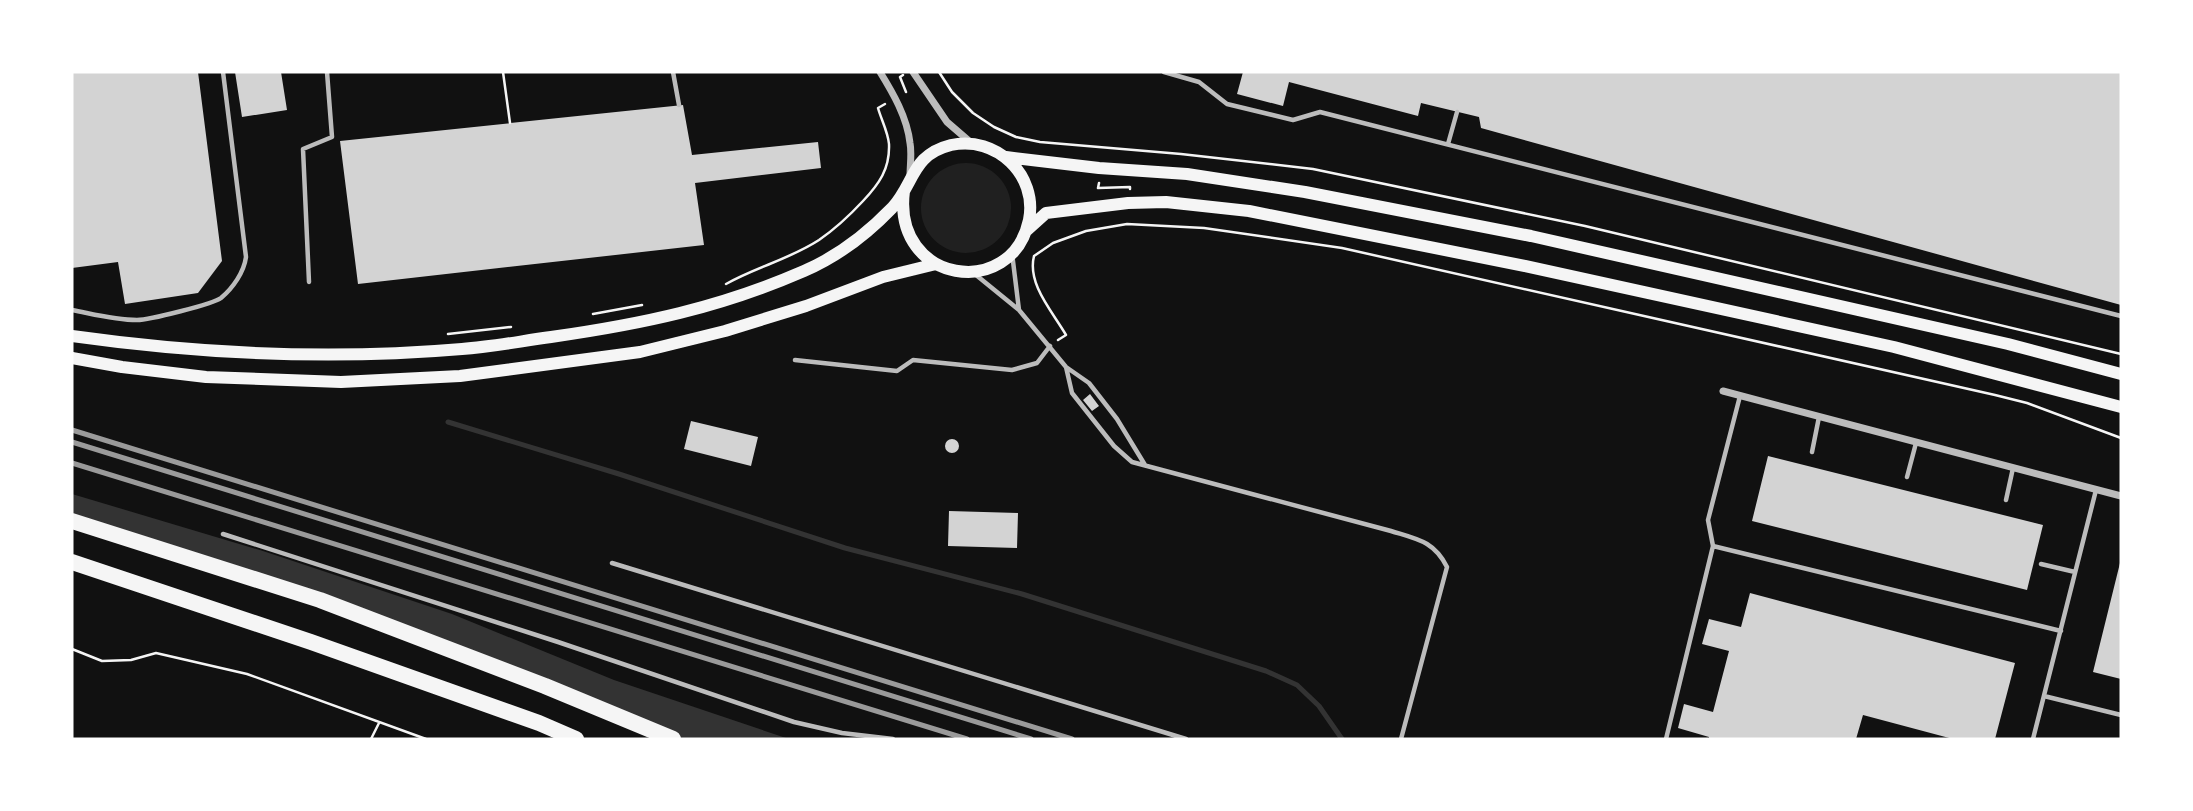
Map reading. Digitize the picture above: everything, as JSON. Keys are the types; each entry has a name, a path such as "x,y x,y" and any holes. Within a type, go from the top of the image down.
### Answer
{"highway":[{"path":"72,521 320,600 545,686 673,739"},
{"path":"72,562 311,642 539,723 576,739"}],"main road":[{"path":"72,337 203,350 351,355 463,349 631,325 726,302 831,259 861,238 894,205 923,159 953,145 986,146 1006,157 1016,167 1028,191 1030,218 1026,231 1012,253 994,266 960,272 936,264 922,254 911,241 904,225 904,191"},
{"path":"1006,157 1099,168 1187,174 1305,192 1531,236 2008,344 2121,374"},
{"path":"1026,231 1046,213 1128,203 1166,202 1249,211 1525,266 1894,347 2121,407"},
{"path":"72,358 206,377 341,382 460,376 640,352 725,331 806,306 883,277 936,264"}],"street":[{"path":"880,72 897,99 911,143 910,177"},
{"path":"913,72 947,122 965,139 975,144"},
{"path":"1723,391 2121,496"}],"lane":[{"path":"72,310 111,318 151,319 220,299 241,275 246,257 223,72"},
{"path":"309,282 303,149 332,137 327,72"},
{"path":"673,72 679,105"},
{"path":"1164,72 1199,82 1227,104 1293,120 1320,112 2121,316"},
{"path":"1448,144 1457,112"},
{"path":"1012,253 1018,310"},
{"path":"972,272 1018,310 1066,367 1089,383 1117,419 1145,466"},
{"path":"795,360 897,371 914,360 1012,370 1037,363 1049,346"},
{"path":"1066,367 1072,393 1114,446 1132,462 1391,531 1426,542 1440,553 1447,567 1401,739"},
{"path":"1666,739 1713,546 1708,520 1741,396"},
{"path":"1812,452 1820,416"},
{"path":"1907,477 1916,442"},
{"path":"2006,500 2014,468"},
{"path":"2033,739 2096,490"},
{"path":"223,534 558,642 794,722 842,733 893,739"},
{"path":"1713,546 2061,631"},
{"path":"612,563 1186,739"},
{"path":"2041,564 2075,572"},
{"path":"2044,696 2121,715"}],"path":[{"path":"503,72 510,123"},
{"path":"718,288 751,270 818,241 848,217 885,174 889,141 877,108 907,92 900,77 908,72"},
{"path":"1100,147 1098,188 1130,187 1128,203"},
{"path":"1049,346 1066,335 1032,278 1034,256 1053,243 1086,231 1127,223 1204,228 1356,251 1995,395 2027,403 2121,438"},
{"path":"586,316 648,304"},
{"path":"438,335 519,326"},
{"path":"72,649 102,661 131,660 156,653 247,674 426,739"},
{"path":"372,739 379,723"}],"shaded area":[{"path":"957,163 975,163 991,170 1004,183 1011,199 1011,217 1004,233 991,246 975,253 957,253 941,246 928,233 921,217 921,199 928,183 941,170"},
{"path":"72,494 263,551 452,614 614,680 789,739 663,739 437,650 72,515"}],"building":[{"path":"72,72 198,72 222,261 198,293 125,304 118,262 72,268"},
{"path":"235,72 281,72 287,110 242,117"},
{"path":"1243,72 2121,72 2121,305 1481,128 1479,117 1421,103 1418,116 1289,82 1283,106 1237,94"},
{"path":"683,105 692,155 818,142 821,168 695,183 704,245 358,284 340,141"},
{"path":"1090,394 1099,406 1092,411 1083,400"},
{"path":"691,421 758,437 751,466 684,449"},
{"path":"949,439 955,439 959,446 955,453 949,453 945,449 945,443"},
{"path":"1768,456 2043,525 2027,590 1752,521"},
{"path":"949,511 1018,513 1017,548 948,546"},
{"path":"2121,563 2121,679 2093,672"},
{"path":"1750,593 2015,663 1995,739 1953,739 1863,715 1856,739 1709,739 1678,728 1684,704 1713,712 1729,651 1702,644 1709,619 1741,627"}],"waterway":[{"path":"448,422 619,474 845,548 1022,594 1266,671 1297,685 1319,706 1342,739"}],"railway":[{"path":"72,430 1072,739"},
{"path":"72,442 1031,739"},
{"path":"72,463 967,739"}]}
